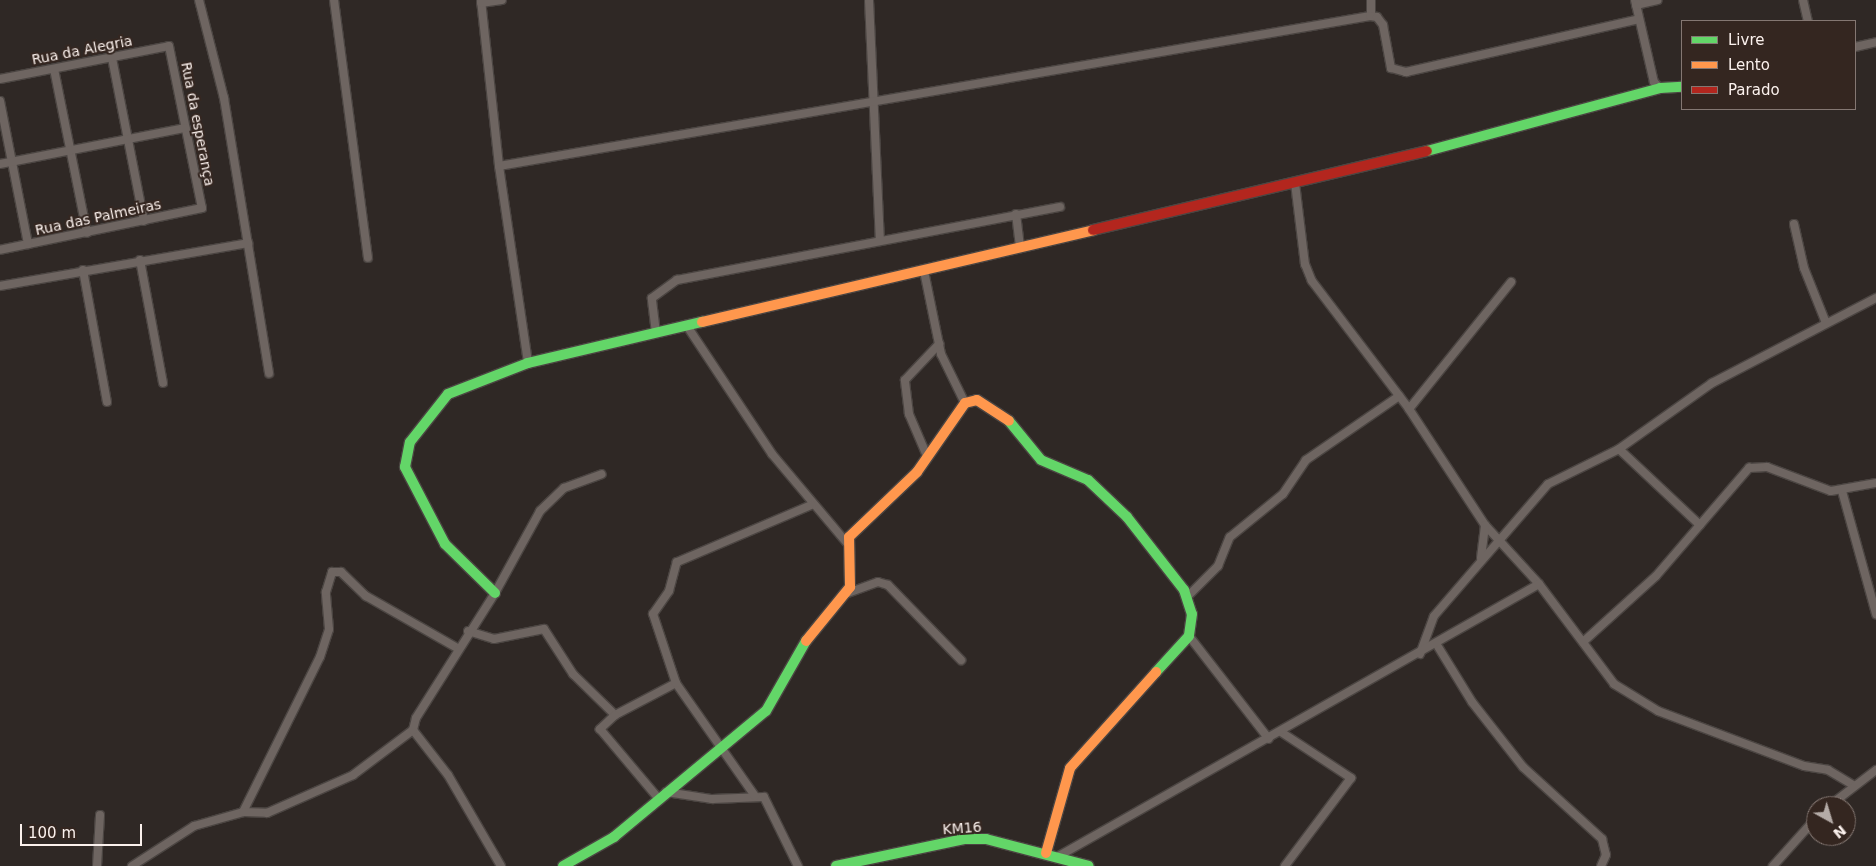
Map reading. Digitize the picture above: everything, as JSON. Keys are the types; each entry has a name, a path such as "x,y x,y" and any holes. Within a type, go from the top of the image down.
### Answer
{"street":[{"path":"198,0 224,98 269,373"},
{"path":"334,0 368,258"},
{"path":"502,0 481,1 499,166 528,363"},
{"path":"869,0 871,102 880,240"},
{"path":"1371,0 1372,16 1383,25 1391,68 1406,72 1639,19"},
{"path":"1657,0 1635,3 1654,82 1660,88"},
{"path":"1803,0 1808,20"},
{"path":"499,166 1372,16"},
{"path":"1856,47 1876,42"},
{"name":"Rua da Alegria","path":"0,79 170,46"},
{"name":"Rua da esperança","path":"170,46 202,208"},
{"path":"112,58 144,221"},
{"path":"54,69 87,233"},
{"path":"495,593 445,544 419,500 405,459 410,442 444,396 528,363 1295,183 1660,88 1681,87"},
{"path":"0,101 28,244"},
{"path":"0,164 186,128"},
{"path":"1295,183 1308,272 1409,409 1485,525 1502,539 1540,584 1614,684 1631,697 1786,760 1828,770 1853,785"},
{"path":"656,333 652,298 677,280 1060,207"},
{"name":"Rua das Palmeiras","path":"0,250 202,208"},
{"path":"1016,214 1020,248"},
{"path":"1794,224 1804,268 1826,323"},
{"path":"0,286 140,260 248,244"},
{"path":"140,260 163,383"},
{"path":"83,270 107,402"},
{"path":"924,271 939,344 965,403"},
{"path":"1409,409 1511,282"},
{"path":"1420,654 1431,621 1481,558 1502,539 1548,484 1619,449 1712,383 1876,298"},
{"path":"563,866 602,846 723,750 766,711 813,629 843,595 853,574 847,543 811,505 746,417 687,326"},
{"path":"927,456 909,414 905,380 939,344"},
{"path":"1187,597 1218,566 1230,537 1283,494 1306,460 1399,396"},
{"path":"847,543 927,456 965,403 977,400 992,406 1041,460 1088,480 1138,529 1187,597 1192,614 1189,636 1070,768 1061,787 1046,853"},
{"path":"1619,449 1700,525"},
{"path":"1583,642 1641,592 1746,470 1755,466 1793,475 1823,490 1842,491 1876,483"},
{"path":"132,866 194,826 243,812 283,807 353,775 413,730 428,695 468,631 495,593 524,533 553,496 602,474"},
{"path":"1842,491 1876,614"},
{"path":"755,796 676,684 654,614 669,591 677,562 811,505"},
{"path":"1481,558 1485,525"},
{"path":"243,812 320,656 328,629 326,592 332,572 341,572 366,596 458,648"},
{"path":"843,595 878,582 888,584 961,660"},
{"path":"1057,857 1438,645 1540,584"},
{"path":"468,631 494,639 544,629 573,674 615,715"},
{"path":"1189,636 1269,739"},
{"path":"1438,645 1472,702 1523,767 1602,839 1606,855 1601,866"},
{"path":"676,684 615,715 600,729 663,796 712,799 755,796 769,802 798,866"},
{"path":"413,730 448,775 501,866"},
{"path":"1281,732 1351,778 1285,866"},
{"path":"1840,796 1876,770"},
{"path":"97,866 100,815"},
{"path":"1773,866 1806,829"},
{"name":"KM16","path":"836,866 964,839 1046,853 1090,866"}],"traffic: fast":[{"path":"1427,151 1660,88 1681,87"},
{"path":"495,593 445,544 405,467 410,442 448,394 528,363 702,322"},
{"path":"1009,421 1041,460 1088,480 1127,517 1184,590 1192,614 1189,636 1156,672"},
{"path":"563,866 614,837 766,711 806,641"},
{"path":"836,866 964,839 986,839 1089,866"}],"traffic: slow":[{"path":"702,322 1093,230"},
{"path":"806,641 850,587 849,537 917,472 965,403 977,400 1009,421"},
{"path":"1046,853 1070,768 1156,672"}],"traffic: jam":[{"path":"1093,230 1427,151"}]}
